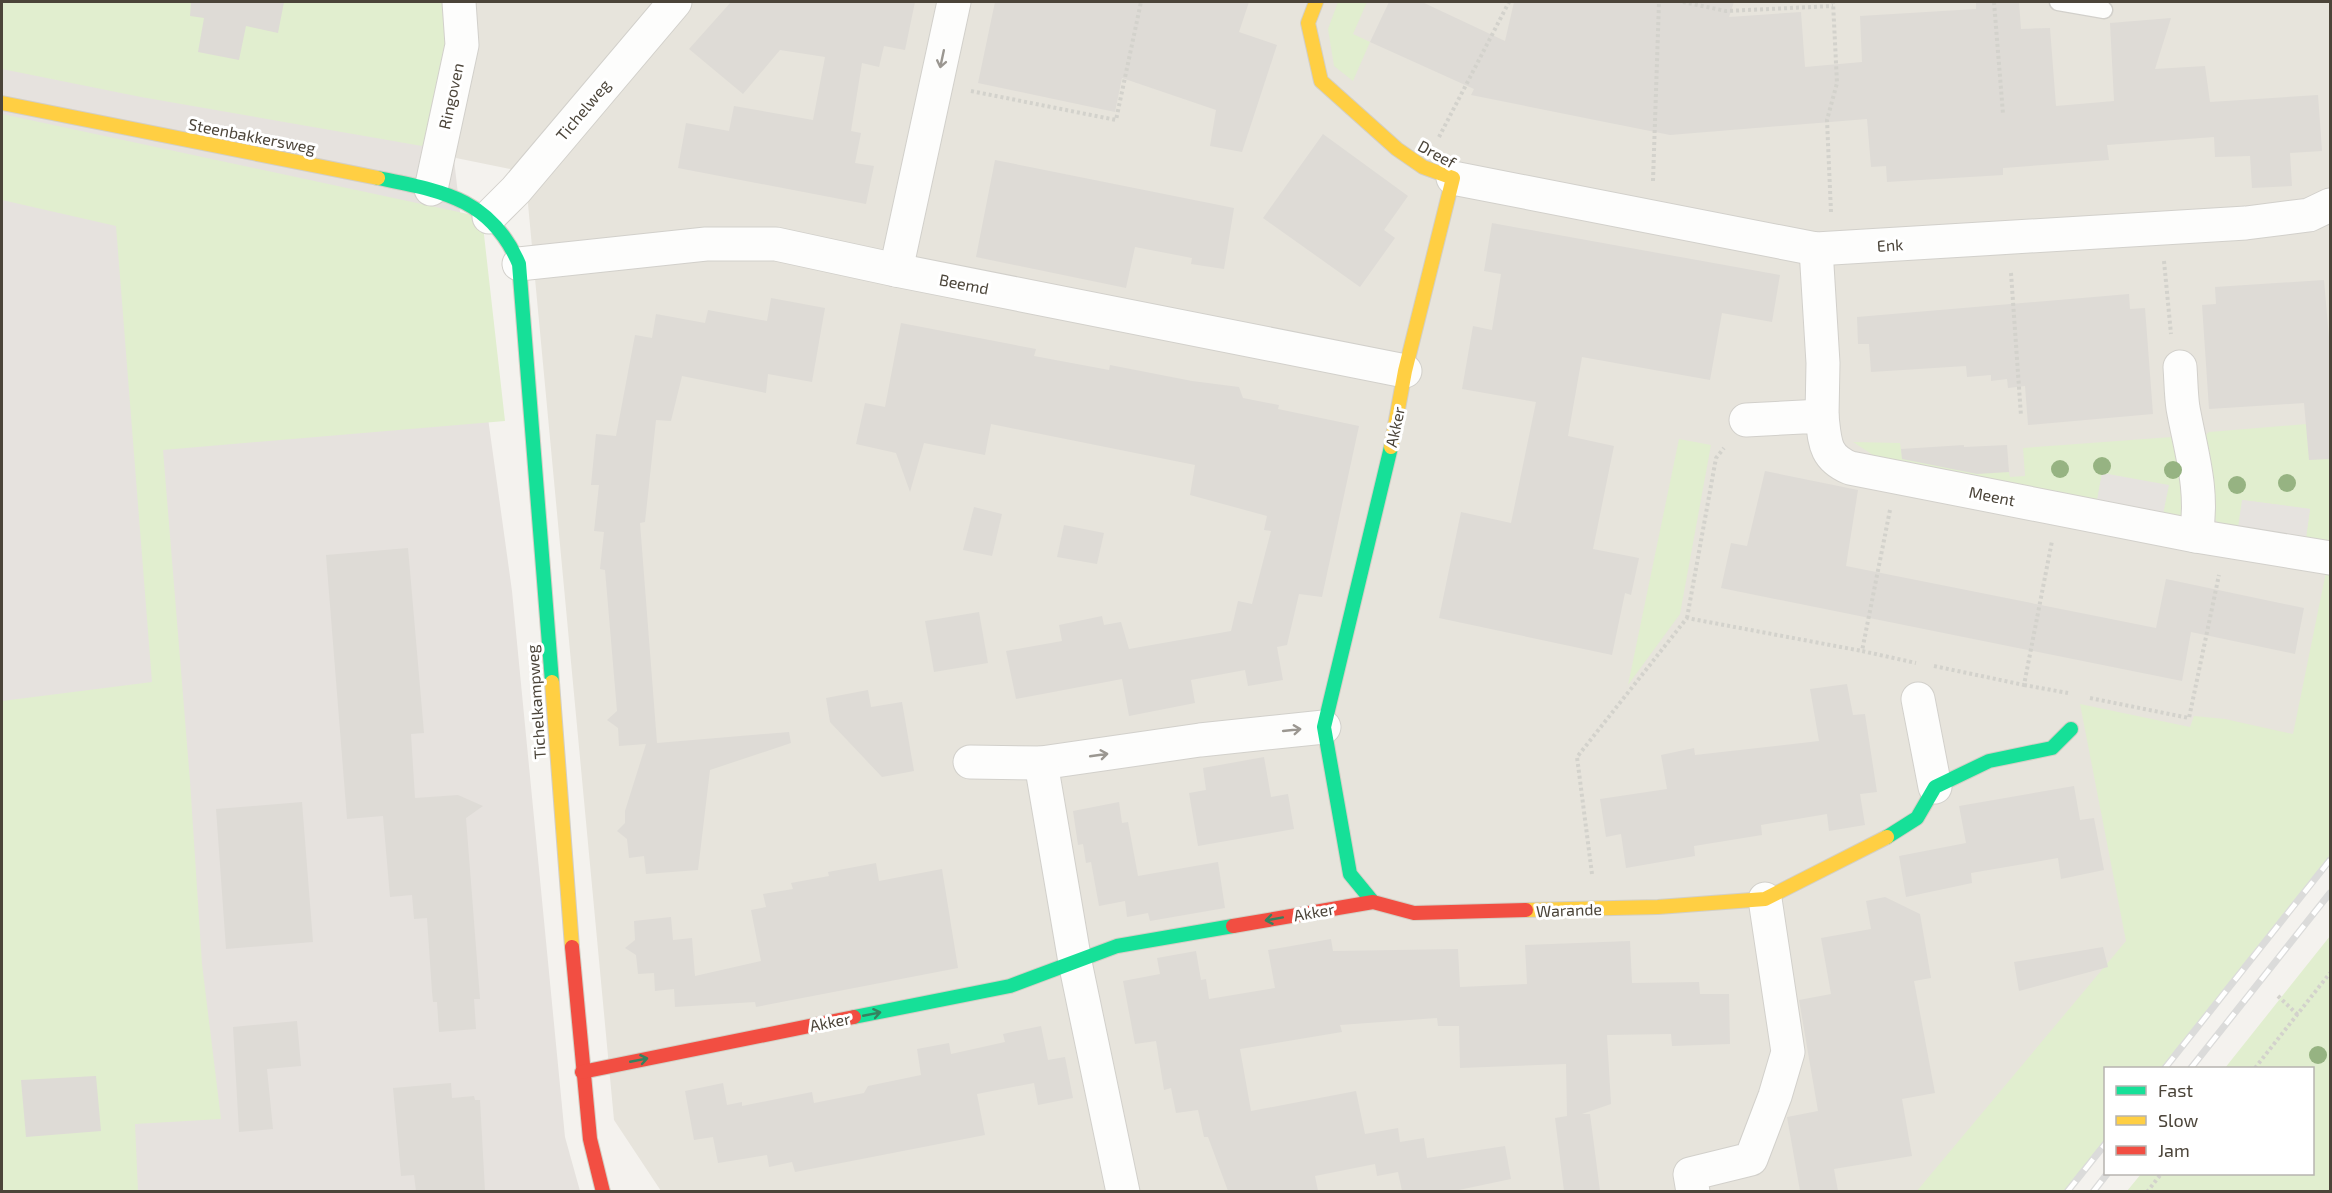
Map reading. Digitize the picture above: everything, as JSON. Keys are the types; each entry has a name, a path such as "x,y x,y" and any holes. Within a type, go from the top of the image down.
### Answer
{"street":[{"name":"Ringoven","path":"431,189 462,45 459,2"},
{"name":"Tichelweg","path":"489,217 516,190 675,2"},
{"path":"896,270 954,2"},
{"name":"Dreef","path":"1316,2 1308,23 1321,81 1397,149 1438,173 1406,371"},
{"name":"Steenbakkersweg","path":"2,103 431,189 464,199 489,217"},
{"name":"Enk","path":"1438,173 1825,249 2161,228 2309,215 2331,205"},
{"name":"Tichelkampweg","path":"489,217 511,241 519,264 582,1072 590,1139 603,1191"},
{"name":"Beemd","path":"519,264 706,244 776,244 1406,371"},
{"name":"Meent","path":"1825,249 1822,416 1826,446 1835,462 1850,468 2058,509 2331,558"},
{"path":"2180,367 2183,407 2192,443 2201,509 2211,538"},
{"name":"Akker","path":"582,1072 1010,986 1117,946 1373,902 1350,874 1324,727 1397,420 1406,371"},
{"path":"1746,420 1822,416"},
{"path":"1918,699 1935,787 1989,761 2052,748 2071,729"},
{"path":"970,762 1041,763 1200,740 1324,727"},
{"path":"1041,763 1075,962 1124,1191"},
{"name":"Warande","path":"1373,902 1414,914 1720,904 1765,899 1874,845 1917,818 1935,787"},
{"path":"1693,1191 1690,1174 1751,1159 1775,1096 1788,1052 1765,899"}],"lane":[{"path":"2058,2 2104,10"}],"path":[{"path":"937,84 1116,120 1141,2"},
{"path":"1438,173 1509,2"},
{"path":"1653,217 1659,2"},
{"path":"1683,2 1726,10 1833,4 1837,84 1827,120 1825,249"},
{"path":"1994,2 2002,114"},
{"path":"2161,228 2172,347 2179,346 2180,367"},
{"path":"2008,238 2021,416"},
{"path":"1596,909 1577,757 1687,618 1716,458 1746,420"},
{"path":"1862,651 1896,477"},
{"path":"2024,685 2058,509"},
{"path":"2082,696 2189,718 2211,538"},
{"path":"1687,618 2071,694"},
{"path":"2256,1067 2299,1016 2331,972"},
{"path":"2278,996 2299,1016"},
{"path":"2147,1191 2159,1175"}],"shaded area":[{"path":"2,2 436,2 463,238 512,591 565,1137 580,1191 2,1192"},
{"path":"432,2 2330,2 2330,714 1931,1191 661,1191 614,1120 525,172 456,158 434,28"},
{"path":"2102,473 2169,485 2163,514 2097,501"},
{"path":"2242,500 2310,509 2306,537 2238,528"}],"green space":[{"path":"2,2 443,2 447,61 429,134 422,146 141,97 2,69"},
{"path":"1338,2 1367,2 1353,34 1370,42 1353,81 1334,66 1328,29"},
{"path":"2,114 482,217 505,421 163,450 190,781 202,964 221,1119 135,1124 138,1191 2,1191 2,701 152,682 116,226 2,200"},
{"path":"2330,422 2330,542 2306,537 2310,509 2243,500 2238,528 2220,526 2209,511 2199,441 2209,432"},
{"path":"2172,437 2184,443 2185,519 2163,514 2168,486 2102,473 2097,501 1876,457 1853,442 1900,443 1902,456 2009,472 2010,477 2025,476 2023,448"},
{"path":"1679,439 1711,445 1680,614 1628,685"},
{"path":"2326,572 2330,573 2330,861 2169,1067 2104,1067 2104,1147 2069,1191 1916,1192 2126,941 2080,704 2190,727 2194,716 2225,719 2293,734"},
{"path":"2330,936 2330,1191 2127,1191 2140,1175 2314,1175 2314,1067 2226,1067"}],"building":[{"path":"191,2 284,2 278,33 246,26 239,60 198,52 204,18 190,16"},
{"path":"731,2 915,2 905,50 884,46 879,67 862,63 851,131 861,133 855,163 874,166 866,204 678,168 686,123 729,131 734,106 813,120 825,57 780,50 743,94 689,49"},
{"path":"995,2 1249,2 1239,32 1277,45 1242,152 1210,146 1216,110 1122,78 1115,112 978,83"},
{"path":"1389,2 1422,2 1505,41 1514,2 1734,2 1729,17 1801,12 1805,67 1862,62 1860,16 1976,9 1976,2 2019,2 2021,29 2050,28 2056,106 2114,101 2110,23 2171,18 2155,69 2205,66 2210,102 2318,95 2322,151 2290,153 2292,186 2252,188 2250,156 2215,157 2214,137 2107,145 2109,160 2003,168 2003,175 1887,182 1886,166 1871,167 1867,119 1670,135 1471,95 1474,89 1370,42"},
{"path":"1323,134 1408,196 1384,230 1395,238 1360,287 1263,218"},
{"path":"995,160 1234,208 1224,269 1191,264 1192,258 1135,247 1126,288 976,257"},
{"path":"1492,223 1780,275 1772,322 1722,313 1710,380 1582,357 1568,436 1614,446 1593,549 1639,558 1631,595 1625,593 1612,655 1439,618 1461,512 1511,523 1536,402 1462,389 1473,326 1492,330 1501,274 1484,271"},
{"path":"2324,280 2331,361 2331,459 2309,460 2304,403 2209,409 2202,305 2216,304 2215,287"},
{"path":"2129,294 2130,309 2145,308 2153,414 2028,425 2025,386 2008,388 2007,379 1991,381 1991,375 1967,377 1966,366 1871,372 1869,344 1858,344 1857,317"},
{"path":"771,298 825,308 812,382 768,374 766,393 682,376 671,421 656,420 645,522 640,523 657,743 789,732 791,743 710,770 698,870 646,874 644,856 629,858 627,839 617,831 625,823 625,811 646,744 619,746 618,728 607,720 617,711 605,570 600,569 604,532 594,531 599,485 591,485 596,434 616,436 635,335 652,338 656,314 705,323 708,310 767,321"},
{"path":"901,323 1036,349 1034,356 1109,370 1110,365 1192,381 1239,387 1243,398 1279,405 1278,409 1359,426 1322,597 1299,594 1287,645 1277,647 1283,680 1248,686 1245,670 1191,680 1195,703 1129,716 1122,679 1016,699 1006,651 1062,641 1059,625 1102,616 1104,625 1121,622 1129,649 1231,631 1238,601 1252,604 1271,531 1264,530 1267,516 1190,495 1195,465 991,424 985,455 924,443 910,492 896,453 856,444 865,403 885,407"},
{"path":"1964,445 1964,447 2007,445 2009,472 1977,474 1902,459 1901,449"},
{"path":"1765,471 1858,490 1846,566 2156,628 2166,579 2304,608 2295,654 2191,632 2182,681 1721,588 1731,543 1747,546"},
{"path":"974,507 1002,514 992,556 963,550"},
{"path":"1064,525 1104,533 1097,564 1057,557"},
{"path":"408,548 424,733 411,734 415,798 458,795 483,806 466,818 480,999 474,999 476,1029 439,1032 437,1002 433,1002 427,918 414,919 412,895 390,897 383,816 347,819 326,555"},
{"path":"979,612 988,663 934,672 925,621"},
{"path":"1847,684 1853,715 1865,714 1877,792 1860,794 1865,825 1829,831 1827,814 1761,825 1762,835 1694,846 1695,856 1626,868 1621,834 1606,837 1600,799 1667,789 1661,755 1694,748 1695,755 1819,741 1810,689"},
{"path":"868,690 871,707 902,702 914,771 882,777 830,722 826,698"},
{"path":"1264,757 1271,797 1288,794 1294,829 1198,846 1189,793 1206,790 1203,768"},
{"path":"2074,786 2080,820 2094,818 2104,870 2061,879 2058,858 1971,873 1972,883 1906,897 1899,856 1966,843 1959,806"},
{"path":"302,802 313,942 226,949 216,809"},
{"path":"1119,802 1122,823 1128,822 1138,876 1218,862 1225,908 1150,921 1148,913 1127,917 1125,901 1099,906 1091,862 1086,863 1083,844 1078,845 1073,811"},
{"path":"876,863 879,881 942,869 958,968 756,1007 755,1002 675,1007 674,989 655,991 654,973 638,974 636,955 625,948 635,940 634,921 671,917 673,940 692,938 695,976 761,961 751,910 766,907 763,894 793,889 791,883 829,876 828,872"},
{"path":"1885,897 1920,914 1931,978 1914,981 1935,1093 1902,1099 1912,1156 1834,1169 1838,1191 1800,1191 1787,1117 1818,1111 1799,1000 1831,994 1821,938 1871,929 1866,901"},
{"path":"1331,939 1333,951 1458,949 1460,987 1527,984 1525,945 1630,941 1632,983 1699,982 1700,994 1729,994 1730,1044 1672,1046 1671,1034 1607,1035 1611,1104 1582,1114 1590,1114 1600,1191 1564,1191 1555,1118 1567,1116 1566,1064 1460,1068 1459,1026 1438,1026 1437,1018 1340,1025 1342,1032 1240,1049 1251,1111 1356,1091 1365,1134 1398,1128 1400,1142 1424,1138 1427,1158 1505,1146 1511,1179 1454,1191 1402,1191 1398,1172 1377,1176 1375,1164 1315,1176 1318,1191 1228,1191 1208,1137 1204,1137 1198,1110 1176,1113 1171,1088 1164,1090 1156,1041 1135,1044 1123,981 1160,974 1157,958 1196,951 1201,980 1206,979 1209,999 1275,988 1268,950"},
{"path":"2103,947 2108,967 2019,991 2014,962"},
{"path":"297,1021 301,1066 267,1069 273,1129 239,1132 233,1027"},
{"path":"1041,1026 1048,1060 1065,1057 1073,1098 1038,1105 1034,1083 977,1094 985,1135 795,1172 792,1162 769,1167 767,1155 718,1163 713,1137 694,1140 685,1091 723,1083 727,1105 742,1102 742,1106 812,1092 814,1103 864,1093 868,1086 921,1075 917,1049 949,1043 951,1054 1005,1042 1003,1034"},
{"path":"96,1076 101,1131 26,1137 21,1080"},
{"path":"451,1083 452,1098 474,1096 475,1100 480,1100 485,1191 416,1191 414,1175 401,1176 393,1088"}],"railway":[{"path":"2166,1067 2330,860"},
{"path":"2192,1067 2330,893"},
{"path":"2067,1192 2104,1146"},
{"path":"2093,1192 2106,1175"}],"traffic: fast":[{"path":"378,178 443,194 479,211 507,242 519,264 552,682"},
{"path":"1373,902 1350,874 1324,727 1391,447"},
{"path":"1887,837 1917,818 1935,787 1989,761 2052,748 2071,729"},
{"path":"854,1017 1010,986 1117,946 1233,926"}],"traffic: slow":[{"path":"1316,2 1308,23 1321,81 1397,149 1423,167 1453,178 1405,371 1391,447"},
{"path":"2,103 378,178"},
{"path":"552,682 572,947"},
{"path":"1526,910 1658,907 1765,899 1887,837"}],"traffic: jam":[{"path":"1233,926 1373,902 1414,913 1526,910"},
{"path":"572,947 590,1139 603,1192"},
{"path":"582,1072 854,1017"}]}
